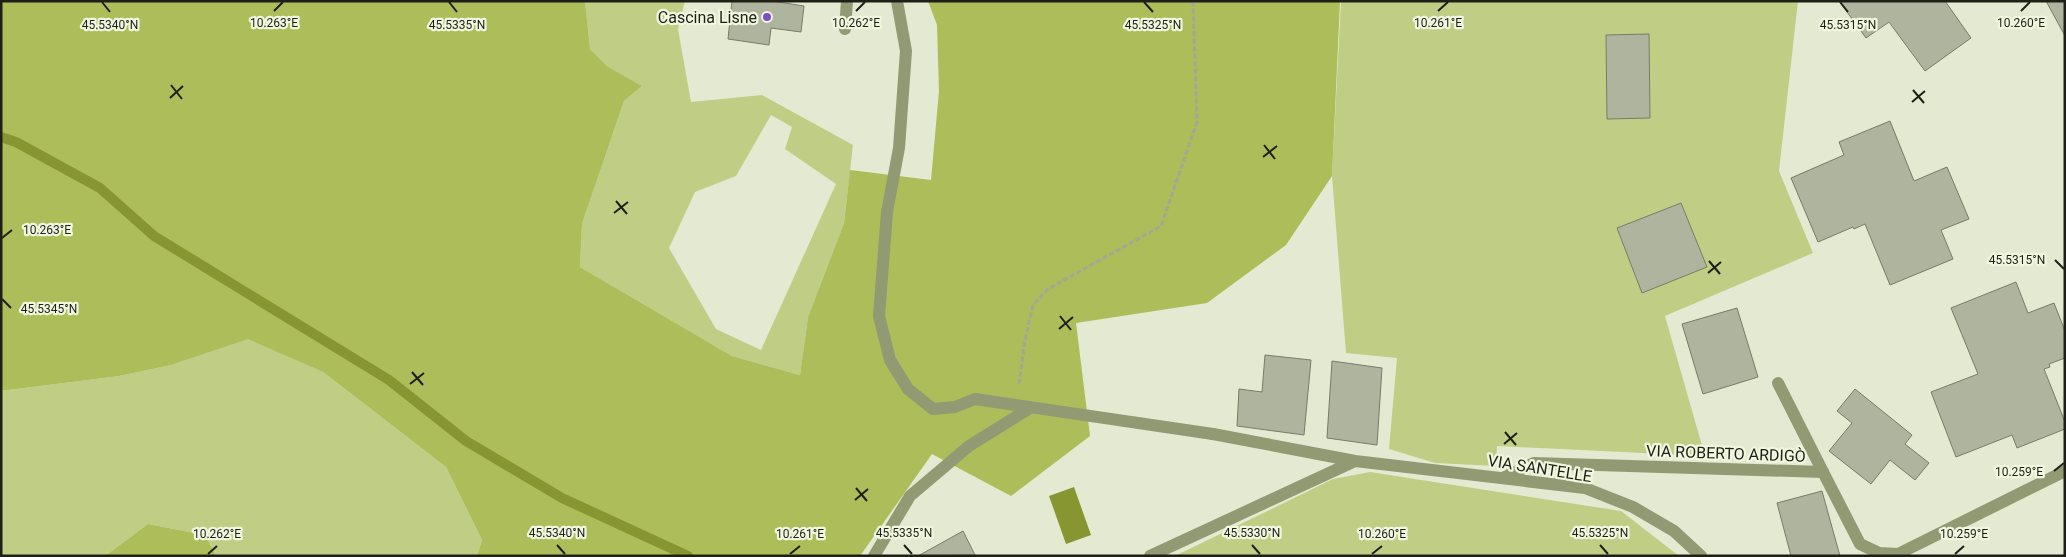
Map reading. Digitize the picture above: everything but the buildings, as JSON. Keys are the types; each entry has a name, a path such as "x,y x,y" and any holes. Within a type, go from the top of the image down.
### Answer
{"street":[{"path":"845,29 847,1"},
{"name":"VIA SANTELLE","path":"898,1 906,51 898,148 887,212 879,316 890,360 908,390 933,408 955,407 975,399 1213,434 1356,461 1585,488 1633,507 1674,531 1701,556"},
{"path":"1778,383 1823,472"},
{"path":"874,556 910,496 969,446 1030,408"},
{"path":"1150,556 1356,461"},
{"name":"VIA ROBERTO ARDIGÒ","path":"1506,478 1534,463 1823,472 1860,544 1879,553 1898,554 2065,471"}],"path":[{"path":"1016,406 1024,340 1033,305 1048,289 1161,226 1197,122 1194,1"}],"shaded area":[{"path":"1,1 585,1 590,49 607,66 642,86 624,101 582,224 580,267 732,356 800,375 808,317 844,223 850,170 931,180 939,91 937,25 928,1 1340,1 1332,176 1286,245 1207,303 1076,323 1090,436 1011,496 932,454 860,556 477,556 482,540 446,467 323,372 248,339 171,365 119,376 1,390"},
{"path":"585,1 685,1 678,29 691,102 762,95 853,145 844,223 808,317 800,375 732,356 580,267 582,224 624,101 642,86 607,66 590,49","holes":["771,115 792,127 785,149 836,184 761,350 716,329 669,248 695,192 736,176"]},
{"path":"1341,1 1798,1 1779,171 1813,253 1665,316 1705,456 1497,446 1496,466 1435,463 1389,449 1397,358 1346,353 1332,176"},
{"path":"248,338 323,372 446,467 482,540 477,556 216,556 205,535 148,524 105,556 1,556 1,390 119,376 171,365"},
{"path":"1370,472 1621,511 1679,556 1175,556 1333,479"},
{"path":"1074,487 1091,535 1066,544 1049,496"},
{"path":"148,524 205,535 216,556 105,556"}],"waterway":[{"path":"1,137 16,142 100,188 154,236 389,380 466,441 562,498 688,556"}],"place":[{"name":"Cascina Lisne","path":"767,17"}]}
